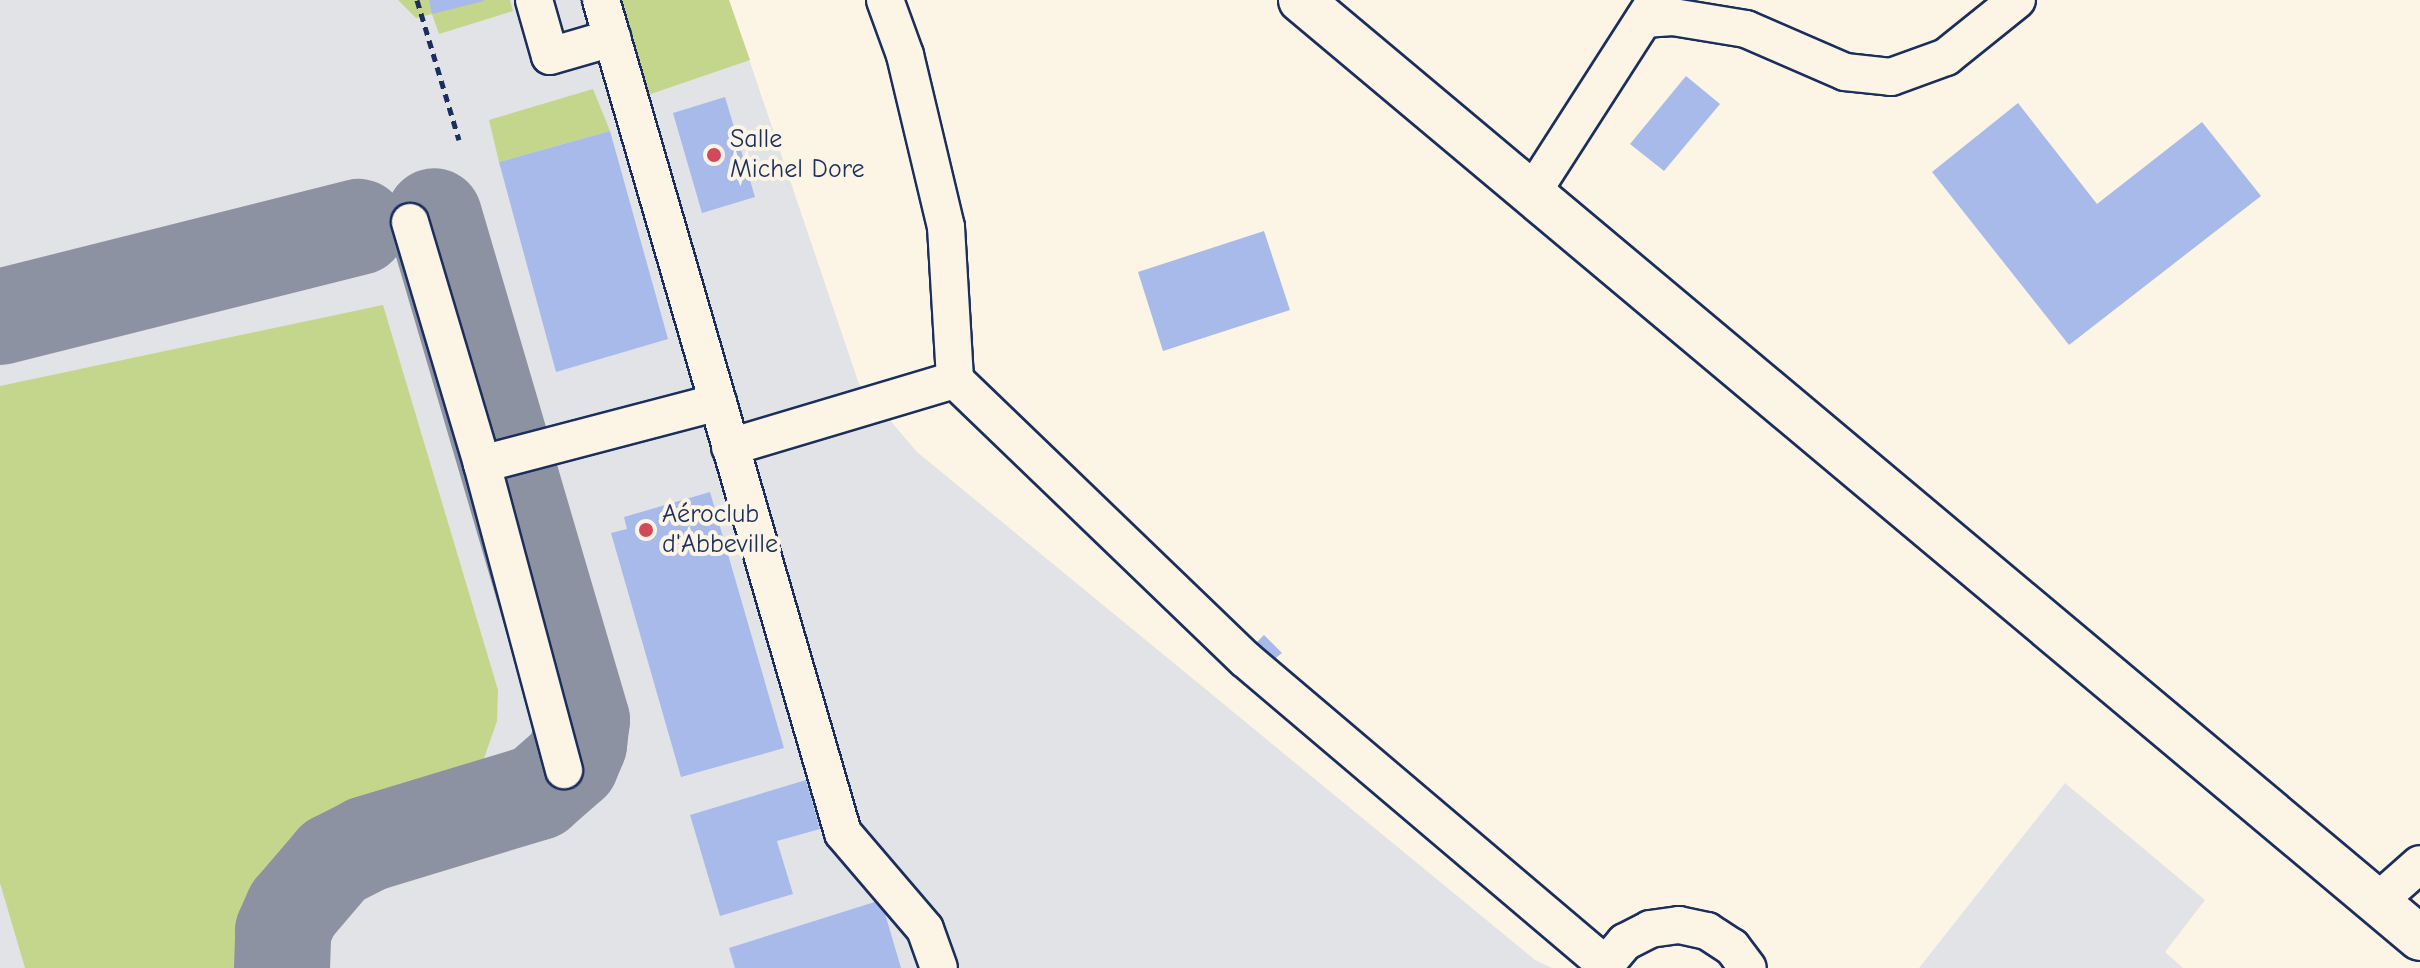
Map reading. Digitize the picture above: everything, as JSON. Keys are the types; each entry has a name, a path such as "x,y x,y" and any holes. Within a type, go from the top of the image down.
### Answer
{"main road":[{"path":"1301,0 2420,938"}],"street":[{"path":"534,0 550,56 612,38"},
{"path":"601,0 843,833 925,929 939,968"},
{"path":"885,0 905,55 946,227 955,380 1245,659 1604,966 1625,942 1650,929 1679,925 1707,931 1732,947 1748,968"},
{"path":"1532,193 1650,10 1673,17 1746,29 1845,72 1891,77 1946,57 2017,0"},
{"path":"410,222 482,464 564,770"},
{"path":"730,447 955,380"},
{"path":"482,464 718,402"},
{"path":"2377,902 2420,864"}],"path":[{"path":"417,0 459,140"}],"shaded area":[{"path":"0,0 729,0 859,384 917,452 1535,960 1552,968 0,968"},
{"path":"2065,783 2205,900 2165,952 2183,968 1919,968"}],"green space":[{"path":"398,0 510,0 513,11 439,34 432,14 416,18"},
{"path":"614,0 729,0 750,60 642,97"},
{"path":"593,89 610,131 499,162 489,120"},
{"path":"383,305 498,690 497,721 482,764 442,799 355,827 296,866 267,913 258,968 25,968 0,883 0,386"}],"building":[{"path":"429,0 484,0 484,1 432,14"},
{"path":"1686,76 1720,104 1664,171 1630,144"},
{"name":"Salle Michel Dore","path":"725,97 755,197 702,213 673,113"},
{"path":"2018,103 2097,204 2202,122 2261,196 2069,345 1932,172"},
{"path":"610,131 668,339 556,372 499,162"},
{"path":"1264,231 1290,310 1163,351 1138,272"},
{"path":"710,492 784,748 681,777 611,533 627,529 624,517"},
{"path":"1264,635 1282,653 1272,661 1255,644"},
{"path":"806,780 820,829 777,841 793,894 720,916 690,815"},
{"path":"881,900 901,968 735,968 729,948"}],"taxiway":[{"path":"282,968 283,931 293,909 334,861 367,844 538,792 571,763 579,744 582,720 434,216"},
{"path":"0,317 359,227"}],"place":[{"name":"Salle Michel Dore","path":"714,155"},
{"name":"Aéroclub d'Abbeville","path":"646,530"}]}
